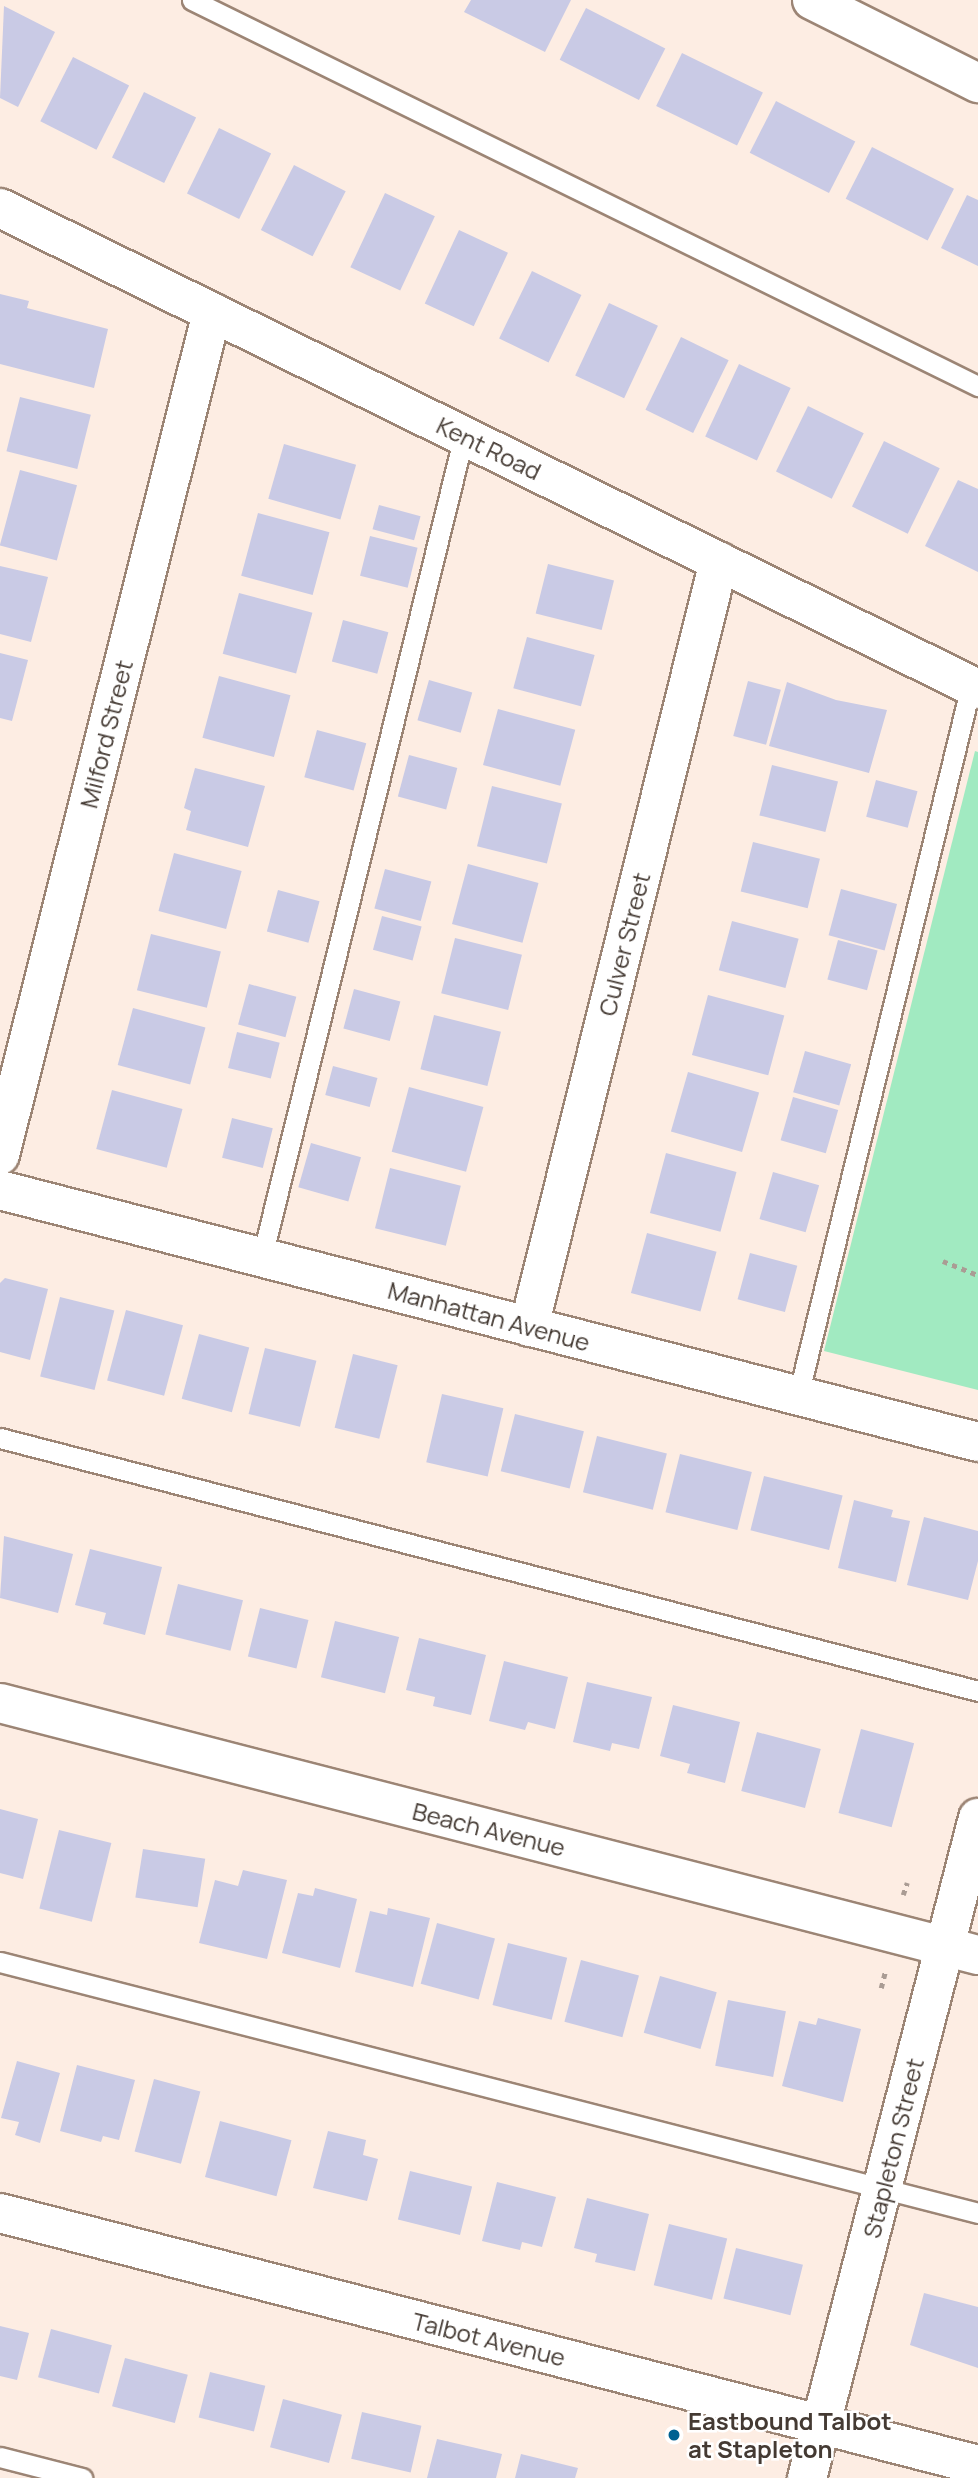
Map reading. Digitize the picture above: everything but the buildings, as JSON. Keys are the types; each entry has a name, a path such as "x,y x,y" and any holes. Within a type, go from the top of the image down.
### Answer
{"street":[{"path":"812,0 978,83"},
{"name":"Kent Road","path":"0,208 974,687"},
{"name":"Milford Street","path":"0,1155 212,312"},
{"name":"Culver Street","path":"529,1327 719,561"},
{"name":"Manhattan Avenue","path":"0,1190 978,1442"},
{"name":"Beach Avenue","path":"0,1703 961,1951"},
{"name":"Stapleton Street","path":"807,2478 883,2189 961,1951 978,1818"},
{"name":"Talbot Avenue","path":"0,2213 978,2465"}],"lane":[{"path":"192,0 978,386"},
{"path":"262,1257 464,435"},
{"path":"798,1396 974,687"},
{"path":"0,1438 978,1691"},
{"path":"0,1962 978,2213"},
{"path":"0,2457 82,2478"}],"path":[{"path":"943,1261 978,1275"}],"green space":[{"path":"975,751 978,752 978,1390 824,1351"}],"place":[{"name":"Eastbound Talbot at Stapleton","path":"674,2435"}]}
